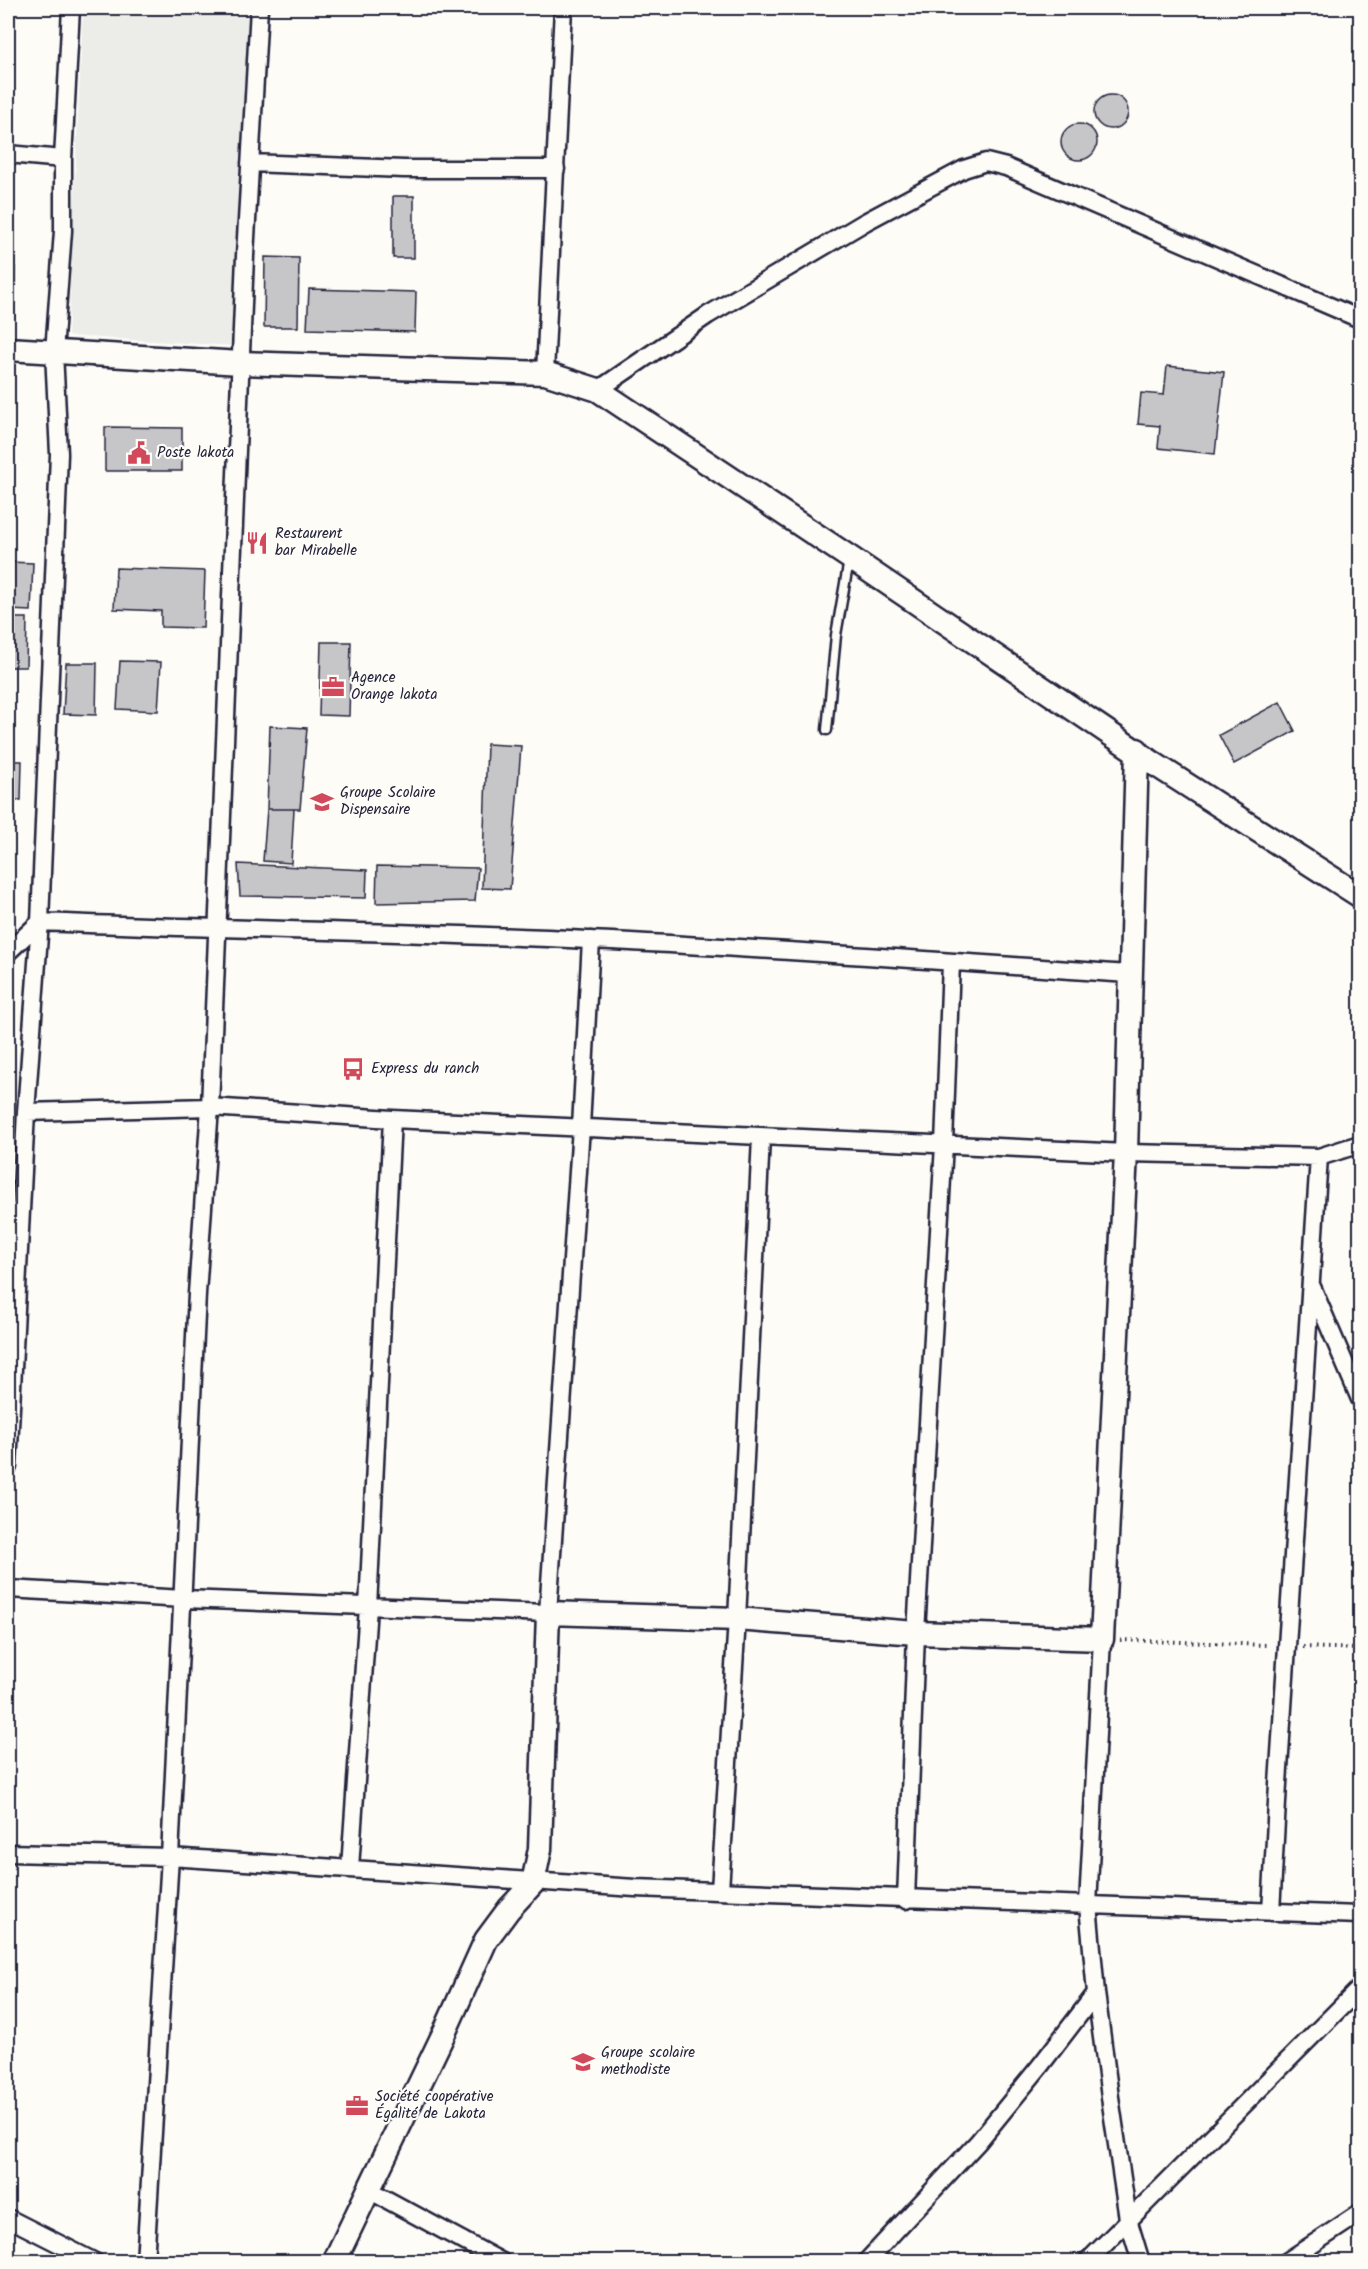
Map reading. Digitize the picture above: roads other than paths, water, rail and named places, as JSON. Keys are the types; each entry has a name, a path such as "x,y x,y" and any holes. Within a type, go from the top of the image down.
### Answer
{"street":[{"path":"8,1467 26,1112 40,922 59,454 54,352 63,231 63,159 71,8"},
{"path":"145,2262 184,1599 197,1294 210,1107 241,363 259,8"},
{"path":"545,373 563,8"},
{"path":"8,154 63,159"},
{"path":"598,390 708,315 866,222 964,169 986,162 1006,167 1360,319"},
{"path":"250,163 404,169 556,169"},
{"path":"8,349 241,363 545,373 598,390 849,556 1156,765 1360,896"},
{"path":"1137,750 1125,1154 1088,1905 1096,1993 1128,2219 1141,2262"},
{"path":"8,952 40,922 591,940 787,950 1129,974"},
{"path":"334,2262 446,2031 486,1940 509,1909 533,1883 540,1849 548,1613 581,1128 591,940"},
{"path":"906,1899 916,1633 944,1144 951,963"},
{"path":"26,1112 210,1107 761,1138 944,1144 1125,1154 1319,1157 1360,1144"},
{"path":"350,1868 368,1606 392,1119"},
{"path":"720,1890 737,1619 761,1138"},
{"path":"1272,1912 1319,1157"},
{"path":"1310,1283 1360,1399"},
{"path":"8,1589 184,1599 737,1619 916,1633 1102,1639"},
{"path":"8,1853 170,1857 350,1868 533,1883 1360,1915"},
{"path":"1088,2262 1128,2219 1360,1988"},
{"path":"866,2262 978,2142 1096,1993"},
{"path":"369,2190 502,2262"},
{"path":"1286,2262 1360,2212"},
{"path":"8,2218 95,2262"}],"lane":[{"path":"827,730 836,636 849,556"}],"place":[{"name":"Poste lakota","path":"139,453"},
{"name":"Restaurent bar Mirabelle","path":"257,543"},
{"name":"Agence Orange lakota","path":"333,687"},
{"name":"Groupe Scolaire Dispensaire","path":"322,802"},
{"name":"Express du ranch","path":"353,1069"},
{"name":"Groupe scolaire methodiste","path":"583,2062"},
{"name":"Société coopérative Égalité de Lakota","path":"357,2106"}]}
